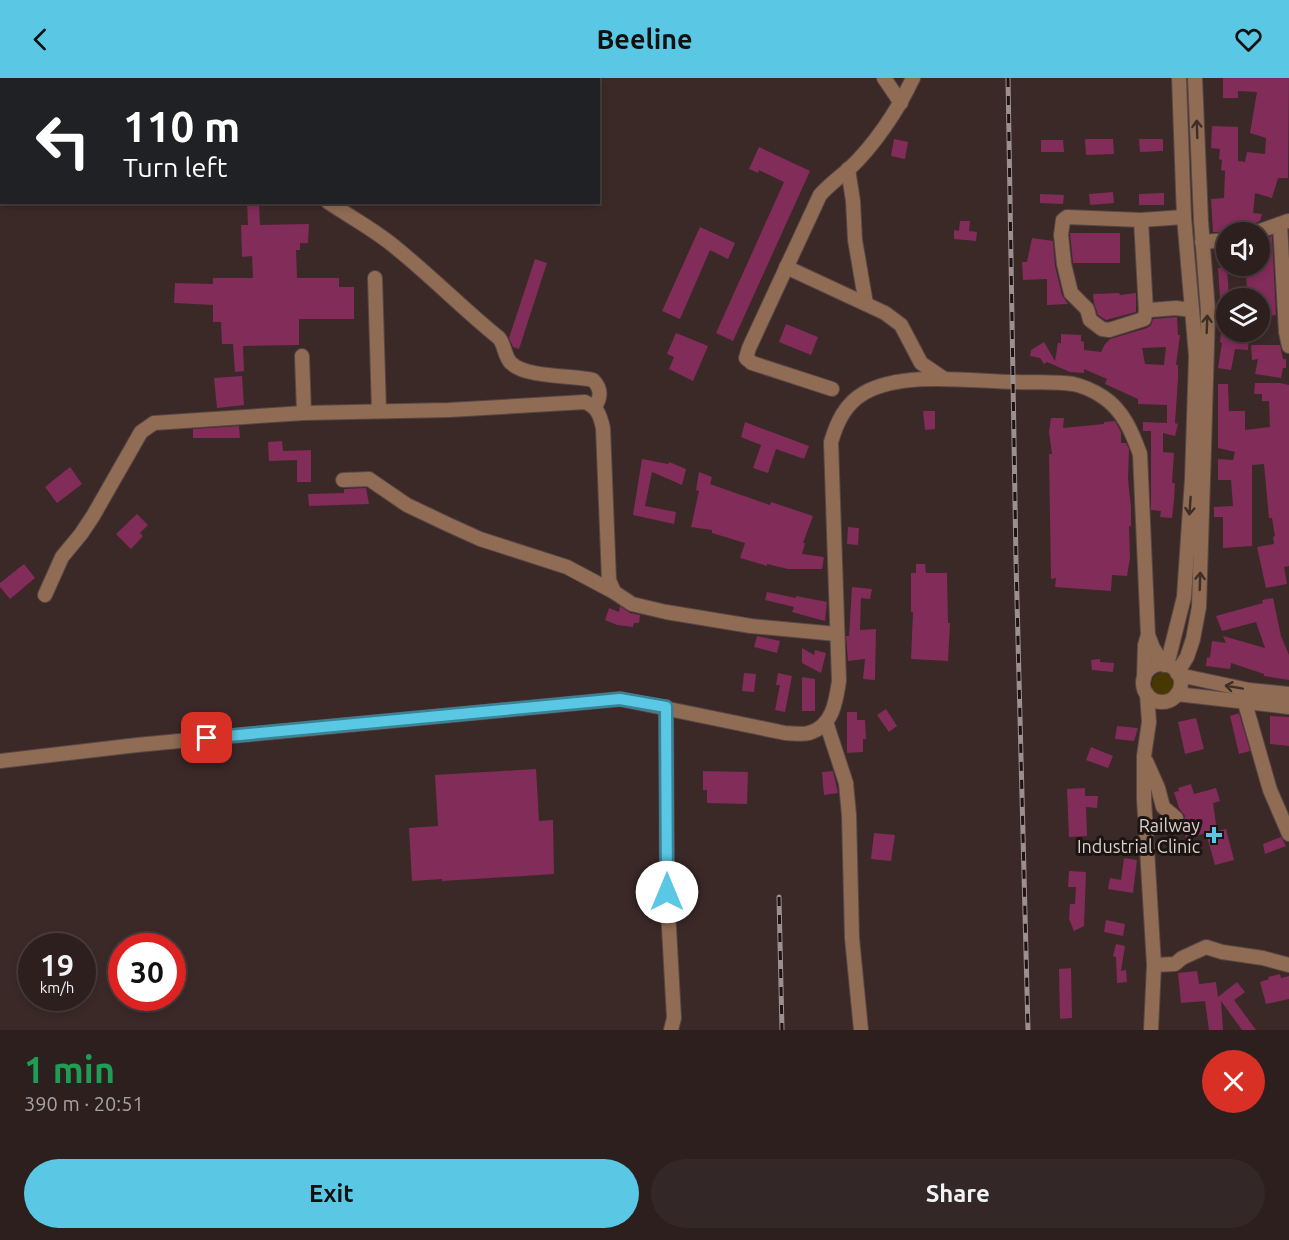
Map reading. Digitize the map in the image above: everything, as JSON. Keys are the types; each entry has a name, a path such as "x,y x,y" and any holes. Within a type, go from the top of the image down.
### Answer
{"street":[{"path":"884,78 901,103"},
{"path":"832,389 752,363 746,358 820,195 848,170 901,103 913,78"},
{"path":"1172,669 1184,597 1192,479 1196,356 1184,217 1179,78"},
{"path":"1172,669 1187,657 1199,607 1208,311 1202,242 1195,78"},
{"path":"848,170 853,201 855,240 866,304"},
{"path":"331,204 390,242 447,291 499,338 512,364 533,372 593,380 600,392 595,407"},
{"path":"1141,220 1146,311 1144,319 1109,330 1102,329 1090,320 1087,309 1071,293 1064,264 1061,235 1063,220 1067,218 1141,220 1184,217"},
{"path":"1270,228 1285,223 1285,324 1289,346"},
{"path":"1202,242 1216,241"},
{"path":"786,267 885,313 901,326 921,363 943,378"},
{"path":"375,278 379,411"},
{"path":"1146,311 1176,308 1192,310"},
{"path":"302,356 304,413"},
{"path":"0,761 137,745 620,699 785,733 810,733 826,722 836,705 839,681 831,442 837,423 847,407 863,394 889,383 943,378 1074,384 1105,398 1131,429 1140,454 1148,635 1153,648 1172,669 1181,685 1149,722"},
{"path":"45,595 62,557 93,516 141,432 154,423 304,413 449,410 571,402 585,402 595,407 603,428 609,580 614,592"},
{"path":"343,480 369,479 407,505 447,525 480,539 567,567 632,604 751,626 837,634"},
{"path":"1148,635 1145,645 1144,680 1149,722 1144,756 1144,799 1154,965 1151,1030"},
{"path":"1144,680 1146,674 1154,667 1172,669 1249,690 1289,694"},
{"path":"1147,694 1155,701 1172,698 1289,707"},
{"path":"1245,703 1270,790 1289,834"},
{"path":"666,707 667,892 674,1017 671,1030"},
{"path":"826,722 836,748 847,793 852,938 861,1030"},
{"path":"1144,756 1158,788 1163,807 1176,818"},
{"path":"1154,965 1175,964 1182,958 1206,947 1289,965"}],"shaded area":[{"path":"1164,672 1172,676 1176,684 1172,692 1164,696 1156,692 1152,684 1156,676"}],"building":[{"path":"1223,78 1289,78 1288,178 1278,178 1272,198 1255,193 1253,213 1262,214 1260,221 1216,222 1216,232 1213,232 1211,199 1224,198 1225,171 1221,170 1220,149 1211,148 1212,126 1238,127 1238,161 1245,162 1247,152 1265,154 1266,138 1250,133 1257,92 1238,91 1238,98 1223,98"},
{"path":"894,139 908,142 905,159 891,156"},
{"path":"1085,139 1113,139 1114,154 1086,155"},
{"path":"1139,139 1163,139 1163,151 1140,152"},
{"path":"1041,140 1063,140 1064,152 1041,152"},
{"path":"759,147 810,171 733,341 716,333 784,182 759,170 758,173 749,169"},
{"path":"1113,192 1114,203 1090,205 1089,194"},
{"path":"1164,193 1164,205 1139,205 1139,194"},
{"path":"1040,194 1064,195 1063,204 1040,203"},
{"path":"247,204 259,204 260,225 309,224 308,243 300,243 300,250 296,250 297,278 339,278 339,287 354,287 354,319 299,319 299,345 243,346 244,371 235,372 233,344 222,344 221,322 213,322 213,305 174,303 175,283 213,284 213,278 253,278 252,256 242,257 241,225 248,225"},
{"path":"960,221 970,221 969,231 977,232 976,241 954,239 954,230 959,231"},
{"path":"700,227 735,243 728,259 710,250 680,319 662,311"},
{"path":"1070,233 1120,233 1120,263 1073,263"},
{"path":"1272,236 1276,315 1270,316 1270,288 1247,288 1246,277 1270,276 1270,237"},
{"path":"1032,238 1053,241 1055,266 1062,295 1068,304 1047,305 1047,279 1023,280 1022,262 1027,262"},
{"path":"535,259 547,263 519,349 513,347 509,338"},
{"path":"1219,276 1228,276 1228,288 1219,288"},
{"path":"1119,293 1120,295 1136,293 1136,312 1106,320 1098,315 1093,294"},
{"path":"1177,317 1178,335 1180,335 1176,365 1178,365 1178,379 1175,423 1178,424 1175,436 1163,433 1163,452 1174,453 1172,483 1175,483 1172,518 1160,517 1161,511 1151,510 1151,431 1143,431 1143,422 1167,423 1167,405 1138,404 1138,399 1105,384 1107,379 1084,369 1084,373 1070,372 1047,362 1044,364 1040,358 1030,356 1031,350 1044,342 1055,361 1058,343 1061,343 1061,334 1081,335 1084,350 1101,352 1110,339 1147,328 1153,319","holes":["1166,347 1164,365 1145,364 1142,348"]},
{"path":"786,324 818,337 811,355 779,342"},
{"path":"676,333 708,346 693,381 669,369 674,357 667,354"},
{"path":"1220,342 1249,342 1248,350 1235,349 1231,370 1218,368 1222,343"},
{"path":"1251,345 1280,345 1283,359 1286,359 1286,368 1283,368 1281,378 1255,374 1258,359 1252,360"},
{"path":"242,376 244,405 217,408 214,378"},
{"path":"1255,383 1289,385 1289,566 1284,567 1287,584 1266,588 1257,547 1274,544 1273,537 1275,536 1272,518 1269,518 1264,464 1252,465 1252,546 1223,548 1223,517 1214,517 1214,507 1233,506 1231,480 1218,480 1218,459 1233,460 1235,452 1218,448 1218,384 1228,384 1229,411 1245,411 1245,430 1270,427 1269,401 1262,401 1262,394 1254,394"},
{"path":"923,411 935,411 935,429 925,430"},
{"path":"1051,418 1064,418 1063,428 1115,421 1121,432 1121,443 1126,443 1129,449 1130,558 1127,576 1112,575 1111,591 1055,587 1056,578 1051,579 1049,454 1052,454 1049,432"},
{"path":"745,422 809,446 804,459 776,449 768,473 753,468 761,445 741,437"},
{"path":"239,426 240,438 193,438 193,429"},
{"path":"282,441 283,451 311,450 311,482 297,482 297,460 269,461 268,442"},
{"path":"642,459 668,464 669,462 686,469 682,485 652,472 645,506 676,512 674,524 633,515"},
{"path":"70,467 82,484 57,503 45,487"},
{"path":"699,472 712,477 710,484 770,505 771,502 813,516 803,543 805,543 802,554 824,557 822,569 788,569 740,558 745,543 712,533 712,530 691,527 699,491 696,490"},
{"path":"366,488 369,504 309,506 308,494 344,493 344,489"},
{"path":"137,514 148,525 140,533 143,536 131,549 116,534"},
{"path":"848,527 859,528 858,545 847,544"},
{"path":"24,564 35,578 10,599 0,587 0,583"},
{"path":"916,564 925,564 926,573 947,573 948,623 950,623 948,661 911,659 913,612 911,612 911,573 916,573"},
{"path":"852,587 872,589 870,599 861,598 860,630 876,629 875,680 863,679 865,659 848,661 846,636 849,636"},
{"path":"767,592 827,602 825,621 792,612 794,607 765,600"},
{"path":"1273,598 1281,636 1289,655 1289,680 1264,676 1264,674 1231,663 1230,669 1206,666 1207,657 1210,658 1212,641 1226,643 1223,636 1265,648 1256,622 1222,631 1216,616"},
{"path":"620,606 630,613 640,615 639,623 634,623 633,627 617,625 605,620 609,608 619,612"},
{"path":"757,636 780,641 777,653 754,647"},
{"path":"802,648 814,655 815,650 826,653 821,673 802,663"},
{"path":"1100,659 1100,662 1114,663 1113,672 1092,670 1091,660"},
{"path":"744,673 756,674 754,692 742,691"},
{"path":"778,673 792,676 785,712 775,710 780,685 776,685"},
{"path":"802,677 815,679 815,711 802,711"},
{"path":"886,709 897,726 889,732 877,715"},
{"path":"847,712 857,712 857,720 865,720 866,739 863,739 863,752 847,753"},
{"path":"1239,713 1250,751 1239,754 1230,716"},
{"path":"1270,716 1289,717 1289,746 1270,744"},
{"path":"1196,718 1204,749 1185,754 1178,722"},
{"path":"1117,726 1138,728 1134,741 1115,739"},
{"path":"1091,747 1113,756 1108,768 1086,760"},
{"path":"536,769 539,821 553,820 554,874 412,881 409,828 438,826 435,775"},
{"path":"703,771 748,772 747,804 707,803 707,790 703,790"},
{"path":"833,771 838,793 824,795 822,772"},
{"path":"1191,784 1194,794 1216,788 1220,801 1213,803 1217,831 1226,829 1234,860 1215,865 1206,833 1186,839 1183,824 1185,816 1179,808 1174,792 1179,791 1178,788"},
{"path":"1085,788 1085,796 1098,796 1097,808 1086,807 1087,836 1069,837 1067,789"},
{"path":"874,833 895,835 891,861 871,859"},
{"path":"1281,837 1286,846 1265,854 1263,844"},
{"path":"1124,858 1137,860 1133,893 1108,889 1110,878 1121,880"},
{"path":"1069,871 1086,872 1084,926 1074,931 1069,919 1070,904 1075,904 1076,887 1068,887"},
{"path":"1106,920 1125,924 1123,936 1104,932"},
{"path":"1116,944 1125,946 1121,971 1126,970 1127,982 1117,983 1116,957 1113,956"},
{"path":"1071,968 1072,1018 1060,1019 1059,969"},
{"path":"1197,971 1199,984 1216,982 1218,997 1237,982 1245,992 1234,1000 1256,1030 1242,1030 1221,1001 1223,1030 1209,1030 1205,1001 1181,1003 1178,973"},
{"path":"1280,974 1281,978 1289,976 1289,999 1266,1004 1260,982"}],"railway":[{"path":"1008,78 1016,561 1028,1030"},
{"path":"779,897 782,1030"}],"place":[{"name":"Railway Industrial Clinic","path":"1214,835"}],"route":[{"path":"207,738 620,699 666,707 667,892"}]}
